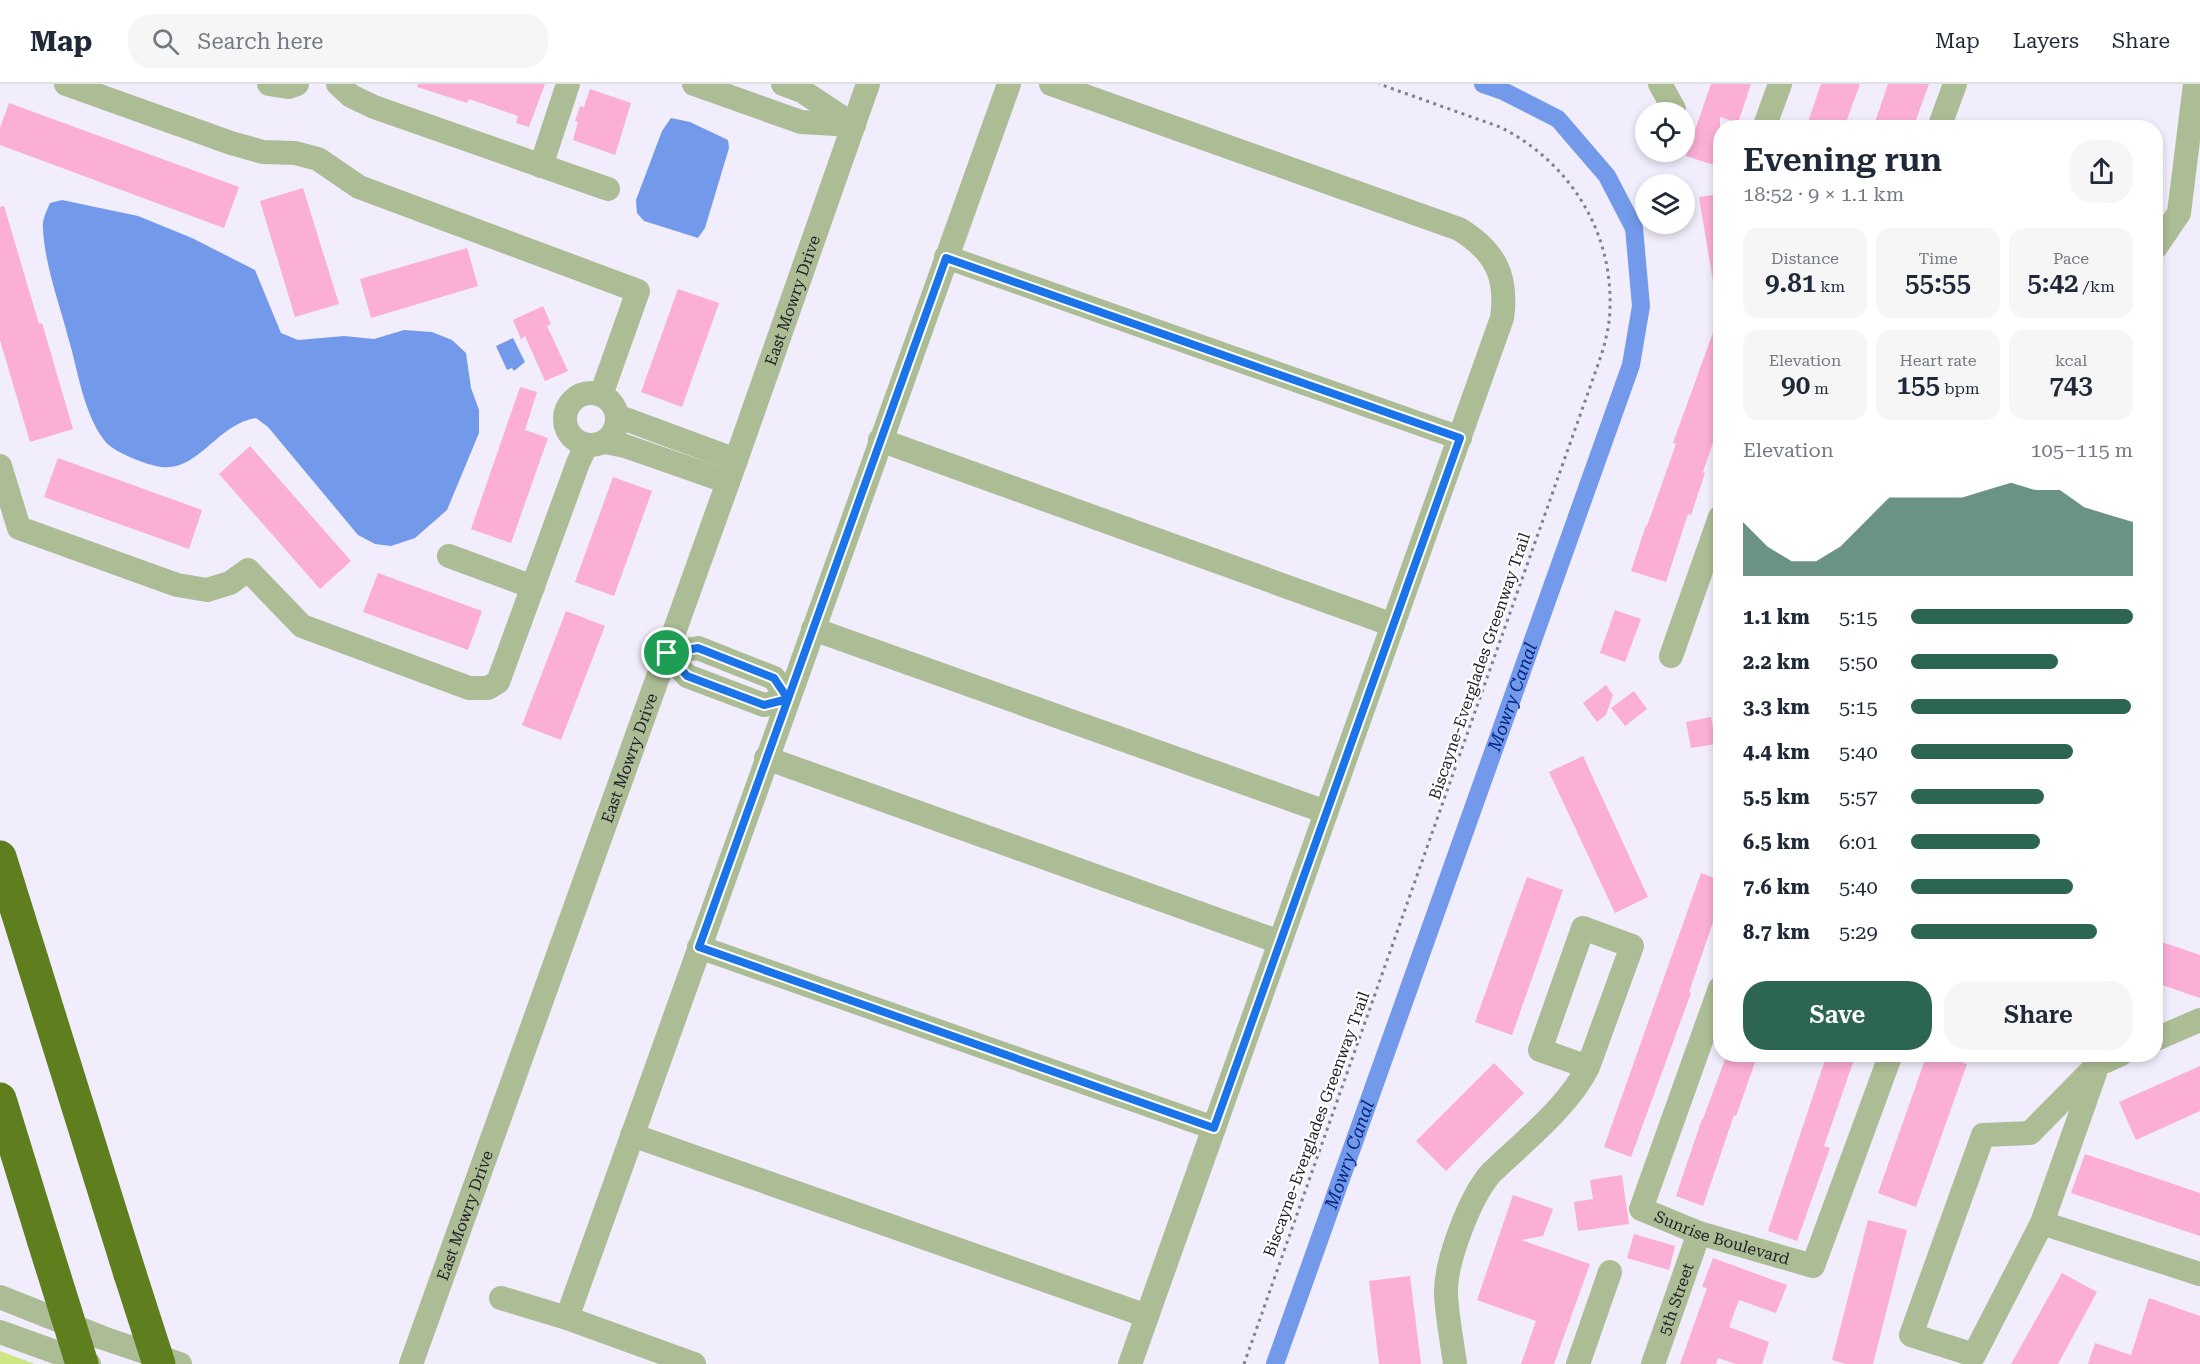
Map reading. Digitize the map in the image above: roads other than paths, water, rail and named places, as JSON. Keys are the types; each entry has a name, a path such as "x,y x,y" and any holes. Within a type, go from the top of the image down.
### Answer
{"highway":[{"path":"0,857 159,1364"},
{"path":"0,1099 82,1364"}],"street":[{"path":"66,84 231,143 262,152 295,153 318,159 359,187 638,291 601,395"},
{"path":"269,84 288,87 297,84"},
{"path":"338,84 351,96 374,107 608,189"},
{"path":"541,166 568,84"},
{"path":"694,84 801,122 854,125"},
{"path":"783,84 802,91 854,125"},
{"name":"East Mowry Drive","path":"411,1364 732,471 868,84"},
{"path":"567,1318 1009,84"},
{"path":"1051,84 1459,229 1476,240 1492,256 1505,298 1502,318 1460,438 1130,1364"},
{"path":"1660,84 1670,102"},
{"path":"1767,120 1780,84"},
{"path":"1942,120 1955,84"},
{"path":"2163,237 2179,213 2195,84"},
{"path":"946,258 1460,438"},
{"path":"0,466 20,528 177,585 207,590 230,583 248,570 302,626 469,688 488,688 498,682 578,463 596,444 616,428 617,419 613,405 601,395 584,394 569,404 564,421 567,430 578,443 596,444 625,446 732,471"},
{"path":"617,419 625,419 732,471"},
{"path":"880,440 1393,625"},
{"path":"1671,656 1713,537"},
{"path":"449,556 533,587"},
{"path":"813,629 1326,812"},
{"path":"667,653 698,648 733,661 774,678 788,699"},
{"path":"667,653 687,676 723,690 764,705 788,699"},
{"path":"723,690 733,661"},
{"path":"766,758 1280,942"},
{"path":"1455,1364 1446,1293 1447,1275 1472,1203 1481,1184 1565,1101 1582,1078 1588,1067 1632,946 1583,928 1540,1050 1588,1067"},
{"path":"699,947 1214,1128"},
{"name":"Sunrise Boulevard","path":"1713,1008 1641,1209 1699,1233 1813,1266 1888,1062"},
{"path":"2163,1032 2200,1020"},
{"path":"2097,1065 2042,1223 1974,1355 1911,1335 1983,1135 2030,1133 2097,1065 2104,1062"},
{"path":"632,1135 1147,1316"},
{"path":"2042,1223 2200,1274"},
{"name":"5th Street","path":"1653,1364 1699,1233"},
{"path":"1586,1362 1610,1272"},
{"path":"0,1297 103,1338 180,1364"},
{"path":"501,1298 567,1318 694,1364"},
{"path":"0,1332 89,1364"}],"water":[{"path":"671,118 690,122 728,140 729,148 705,228 698,238 644,221 637,213 636,200 662,131"},
{"path":"62,200 138,216 192,238 255,270 281,333 298,340 344,336 374,339 404,330 432,332 452,340 466,353 471,388 479,410 479,433 447,510 415,538 391,546 375,544 358,535 268,427 256,418 230,429 197,455 174,467 147,464 108,445 97,429 86,404 46,257 44,219 50,203"},
{"path":"513,338 525,362 514,371 512,368 507,370 496,346"}],"waterway":[{"name":"Mowry Canal","path":"1275,1364 1631,365 1641,306 1634,228 1607,176 1558,119 1503,91 1483,84"}]}
